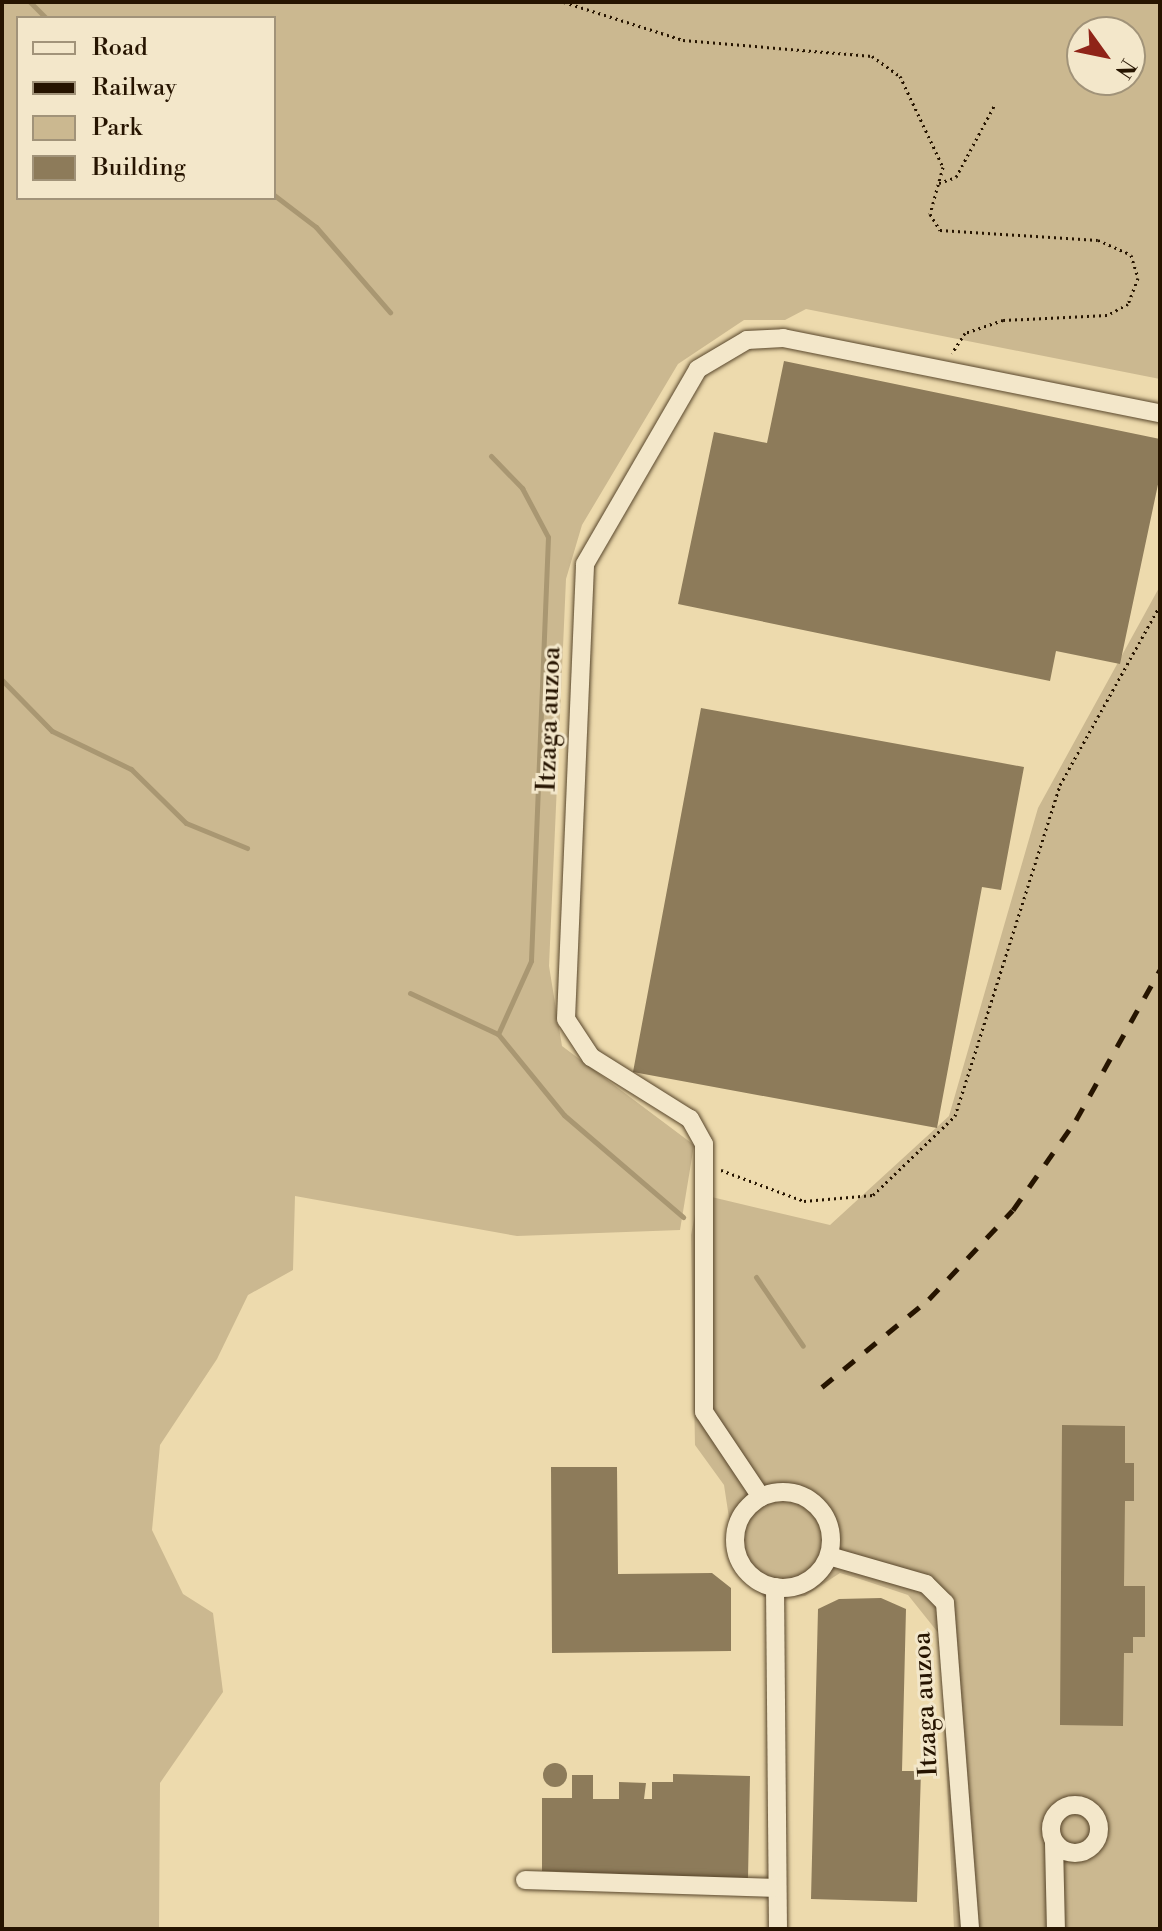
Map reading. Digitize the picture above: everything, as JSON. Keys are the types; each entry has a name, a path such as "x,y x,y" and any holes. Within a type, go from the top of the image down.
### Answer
{"street":[{"name":"Itzaga auzoa","path":"761,1497 704,1412 707,1164 690,1119 591,1057 566,1019 585,564 646,449 698,369 719,353 747,340 783,338 943,366 1160,413"},
{"path":"793,1492 821,1509 832,1540 829,1556 813,1578 775,1587 749,1573 735,1547 740,1518 761,1497 793,1492"},
{"name":"Itzaga auzoa","path":"829,1556 926,1584 945,1603 970,1929"},
{"path":"775,1587 778,1929"},
{"path":"1054,1843 1056,1929"},
{"path":"525,1880 777,1888"}],"path":[{"path":"564,2 683,40 872,56 900,76 943,167 930,214 940,230 1098,240 1131,255 1138,278 1128,304 1107,315 1003,320 965,333 943,366"},
{"path":"939,183 956,177 994,106"},
{"path":"707,1164 804,1201 873,1195 955,1116 1060,785 1160,605"}],"green space":[{"path":"2,2 1160,2 1160,379 806,309 785,320 744,320 678,364 582,525 566,579 549,966 562,1046 694,1145 680,1230 517,1236 295,1196 293,1270 248,1295 217,1359 160,1445 152,1530 183,1594 213,1613 223,1692 160,1783 159,1929 2,1929"},
{"path":"1160,586 1160,1929 954,1929 940,1635 908,1595 860,1579 840,1573 805,1596 764,1597 737,1570 724,1485 695,1445 691,1235 699,1194 830,1225 949,1116 1038,808"}],"building":[{"path":"784,361 1160,439 1160,475 1120,664 1056,651 1050,681 678,604 714,432 767,443"},
{"path":"701,708 1024,767 1001,890 982,887 937,1128 633,1072"},
{"path":"1062,1425 1125,1426 1125,1463 1134,1463 1134,1501 1125,1501 1124,1586 1145,1586 1145,1637 1133,1637 1133,1653 1124,1653 1123,1726 1060,1725"},
{"path":"551,1467 617,1467 618,1574 712,1573 731,1588 731,1651 552,1653"},
{"path":"881,1598 906,1609 902,1771 921,1771 917,1902 811,1899 818,1609 839,1599"},
{"path":"555,1763 566,1770 567,1775 560,1786 555,1787 544,1780 543,1775 550,1764"},
{"path":"673,1774 750,1776 748,1879 542,1871 542,1798 572,1798 572,1775 593,1775 593,1799 619,1799 619,1782 646,1783 644,1799 652,1799 652,1782 673,1782"}],"waterway":[{"path":"30,2 44,16"},
{"path":"276,197 316,227 390,312"},
{"path":"491,456 522,488 548,537 531,961 498,1034"},
{"path":"2,680 52,731 131,769 186,823 247,848"},
{"path":"410,993 498,1034 564,1115 683,1217"},
{"path":"756,1277 803,1346"}],"railway":[{"path":"822,1387 929,1299 1013,1210 1076,1120 1160,970"}]}
